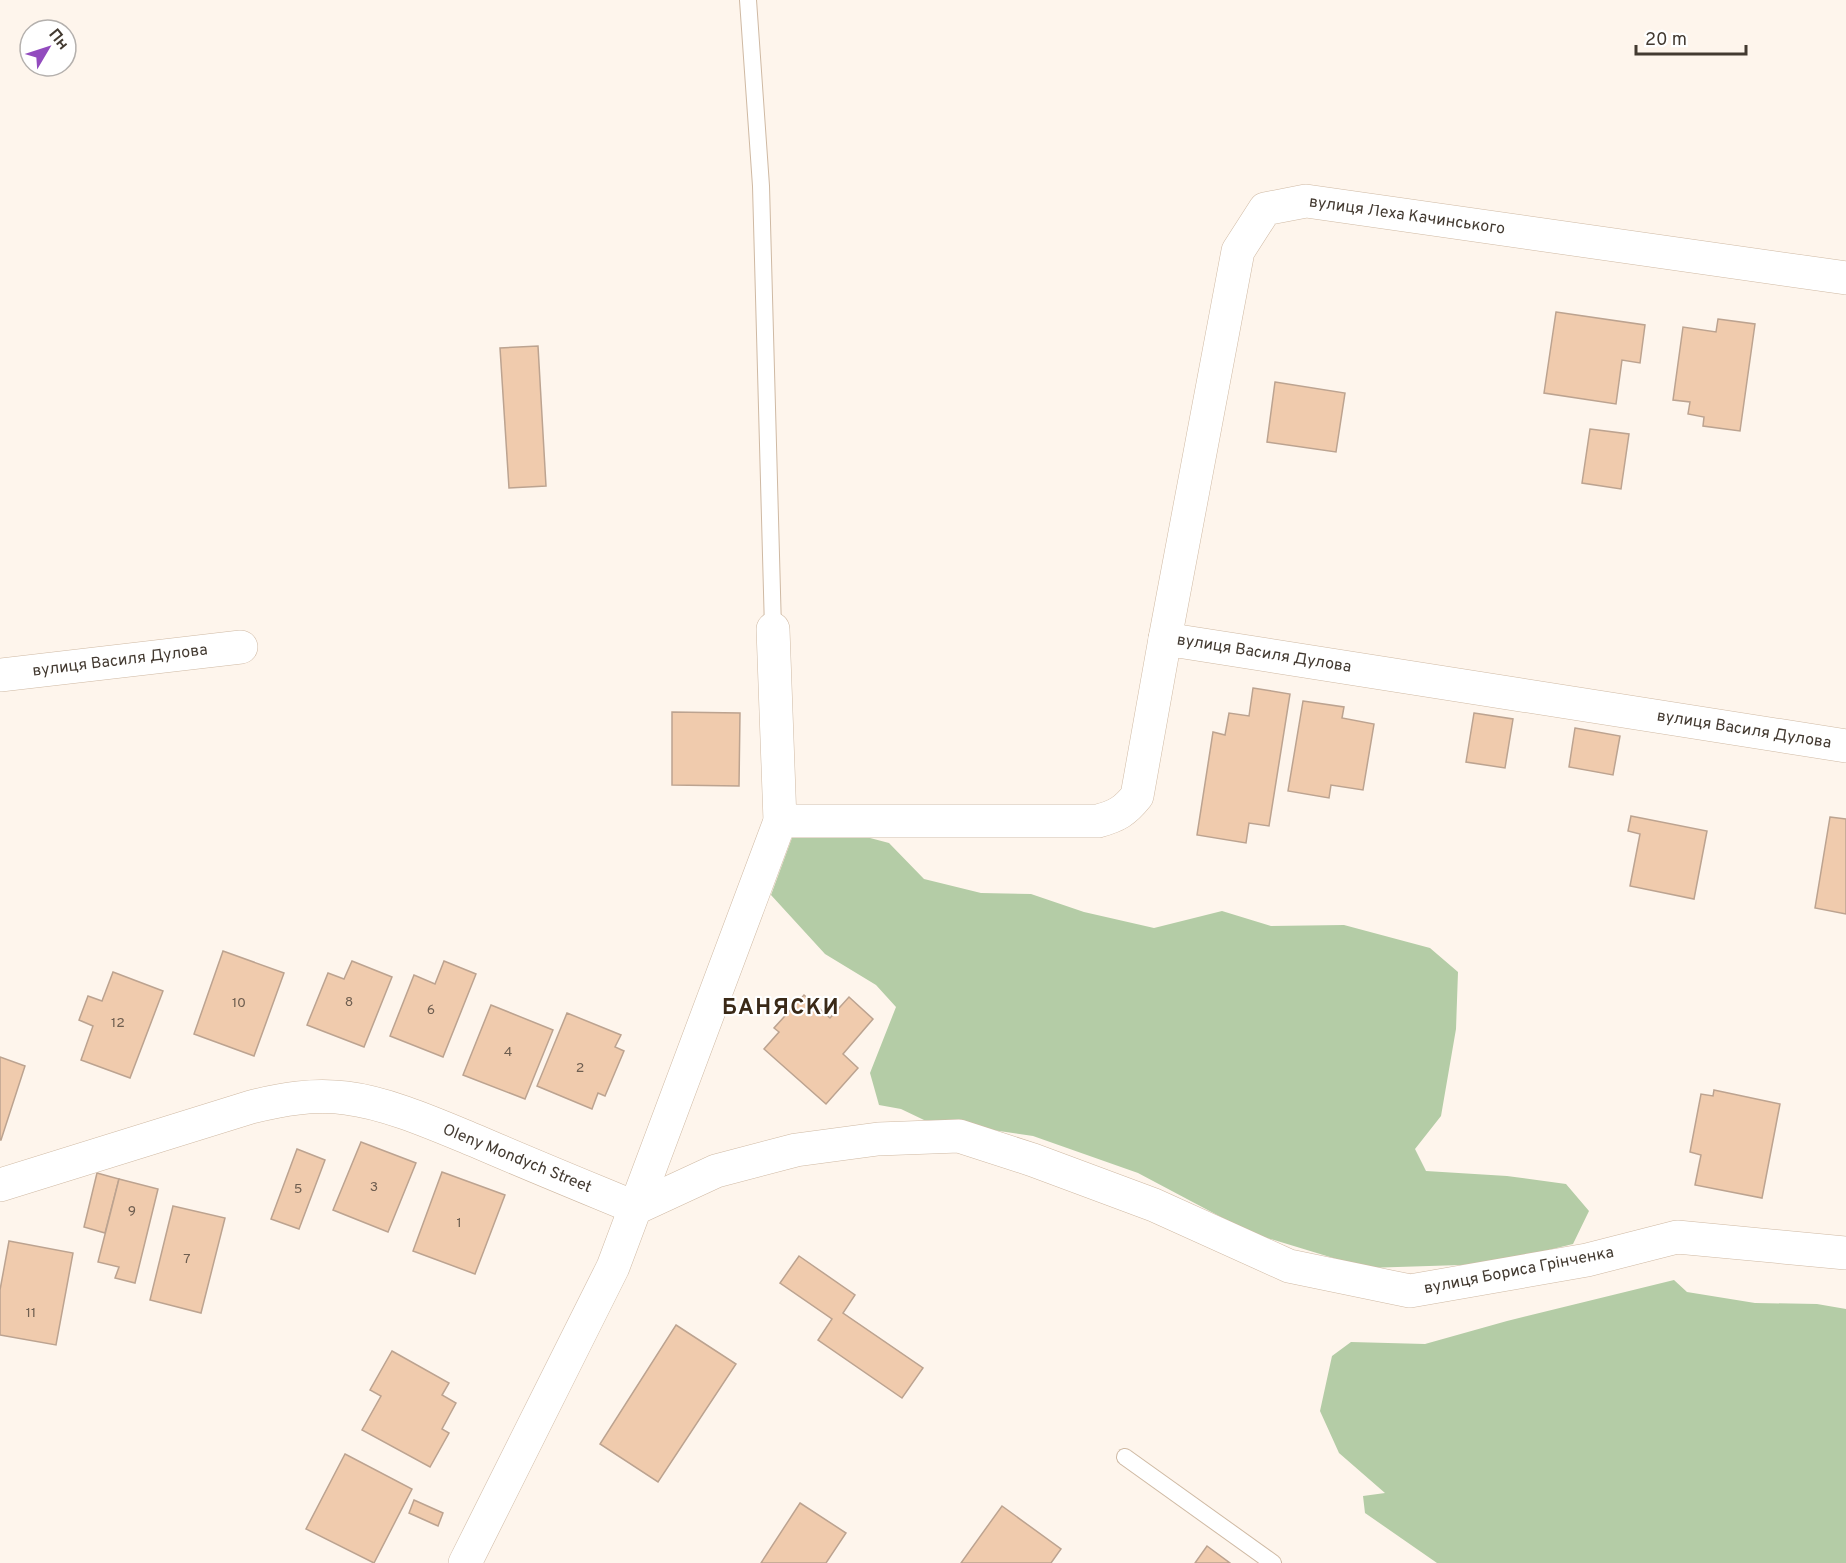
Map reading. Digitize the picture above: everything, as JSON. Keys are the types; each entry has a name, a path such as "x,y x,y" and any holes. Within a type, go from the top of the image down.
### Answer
{"street":[{"name":"вулиця Леха Качинського","path":"1165,639 1238,251 1265,209 1306,201 1846,278"},
{"path":"465,1563 613,1267 780,821 773,629"},
{"name":"вулиця Василя Дулова","path":"780,821 1098,821 1110,818 1126,809 1137,796 1165,639 1846,746"},
{"name":"вулиця Василя Дулова","path":"0,675 241,647"},
{"name":"Oleny Mondych Street","path":"0,1185 251,1107 285,1098 317,1096 375,1103 448,1130 636,1208"},
{"name":"вулиця Бориса Грінченка","path":"636,1208 716,1172 796,1150 878,1139 959,1136 1033,1160 1154,1205 1289,1266 1410,1292 1587,1260 1677,1237 1846,1253"}],"lane":[{"path":"748,0 761,186 773,629"},
{"path":"1125,1457 1273,1563"}],"green space":[{"path":"836,829 889,843 924,879 981,893 1031,894 1084,912 1154,928 1222,911 1271,926 1344,925 1430,948 1458,972 1456,1029 1441,1116 1415,1149 1426,1171 1507,1176 1566,1184 1589,1211 1573,1244 1492,1264 1366,1268 1251,1233 1138,1173 1033,1136 924,1120 901,1109 879,1105 870,1073 896,1007 876,985 825,954 771,895 792,838"},
{"path":"1674,1280 1687,1292 1755,1303 1817,1304 1846,1309 1846,1563 1437,1563 1365,1513 1363,1496 1385,1493 1339,1453 1320,1411 1332,1356 1351,1342 1425,1344 1507,1321"}],"building":[{"path":"1556,312 1645,325 1640,363 1622,360 1616,404 1544,393"},
{"path":"1718,319 1755,324 1740,431 1703,426 1704,417 1688,414 1690,402 1673,400 1683,327 1716,332"},
{"path":"538,346 546,486 509,488 500,348"},
{"path":"1275,382 1345,393 1336,452 1267,442"},
{"path":"1590,429 1629,434 1621,489 1582,483"},
{"path":"1253,688 1290,694 1269,826 1249,823 1246,843 1197,835 1213,732 1225,735 1229,713 1249,716"},
{"path":"1303,701 1344,707 1342,718 1374,724 1363,790 1331,785 1329,798 1288,791"},
{"path":"672,712 740,713 739,786 672,785"},
{"path":"1474,713 1513,719 1505,768 1466,762"},
{"path":"1575,728 1620,736 1613,775 1569,767"},
{"path":"1631,816 1707,831 1694,899 1630,886 1640,834 1628,831"},
{"path":"1830,817 1846,819 1846,914 1815,908"},
{"path":"223,951 284,973 254,1056 194,1034"},
{"path":"352,961 392,977 364,1047 307,1025 328,973 344,979"},
{"path":"444,961 476,974 443,1057 390,1036 414,975 435,984"},
{"path":"113,972 163,991 130,1078 81,1060 93,1026 79,1020 88,996 102,1001"},
{"path":"804,995 830,1018 849,997 873,1019 843,1054 858,1068 826,1104 764,1049 779,1032 774,1028"},
{"path":"491,1005 553,1030 525,1099 463,1075"},
{"path":"567,1013 621,1035 615,1047 624,1051 605,1096 598,1093 592,1109 537,1086"},
{"path":"0,1057 25,1066 1,1140 0,1140"},
{"path":"1714,1090 1780,1104 1762,1198 1695,1185 1701,1155 1690,1152 1701,1094 1713,1096"},
{"path":"361,1142 416,1163 388,1232 333,1210"},
{"path":"297,1149 325,1160 299,1229 271,1219"},
{"path":"442,1172 505,1195 475,1274 413,1251"},
{"path":"97,1173 119,1179 105,1233 84,1227"},
{"path":"119,1179 158,1189 135,1283 115,1278 119,1267 98,1262"},
{"path":"173,1206 225,1218 201,1313 150,1300"},
{"path":"9,1241 73,1253 56,1345 0,1335 0,1290"},
{"path":"799,1256 855,1295 843,1313 923,1368 902,1398 818,1340 832,1319 780,1283"},
{"path":"676,1325 736,1364 658,1482 600,1444"},
{"path":"392,1351 449,1383 442,1395 456,1403 442,1429 449,1433 430,1467 362,1430 381,1396 370,1390"},
{"path":"345,1454 412,1489 374,1563 306,1529"},
{"path":"414,1500 443,1513 438,1526 409,1513"},
{"path":"800,1503 846,1533 826,1563 761,1563"},
{"path":"1002,1506 1061,1549 1051,1563 961,1563"},
{"path":"1207,1546 1230,1563 1195,1563"}],"district":[{"name":"БАНЯСКИ","path":"781,1008"}]}
